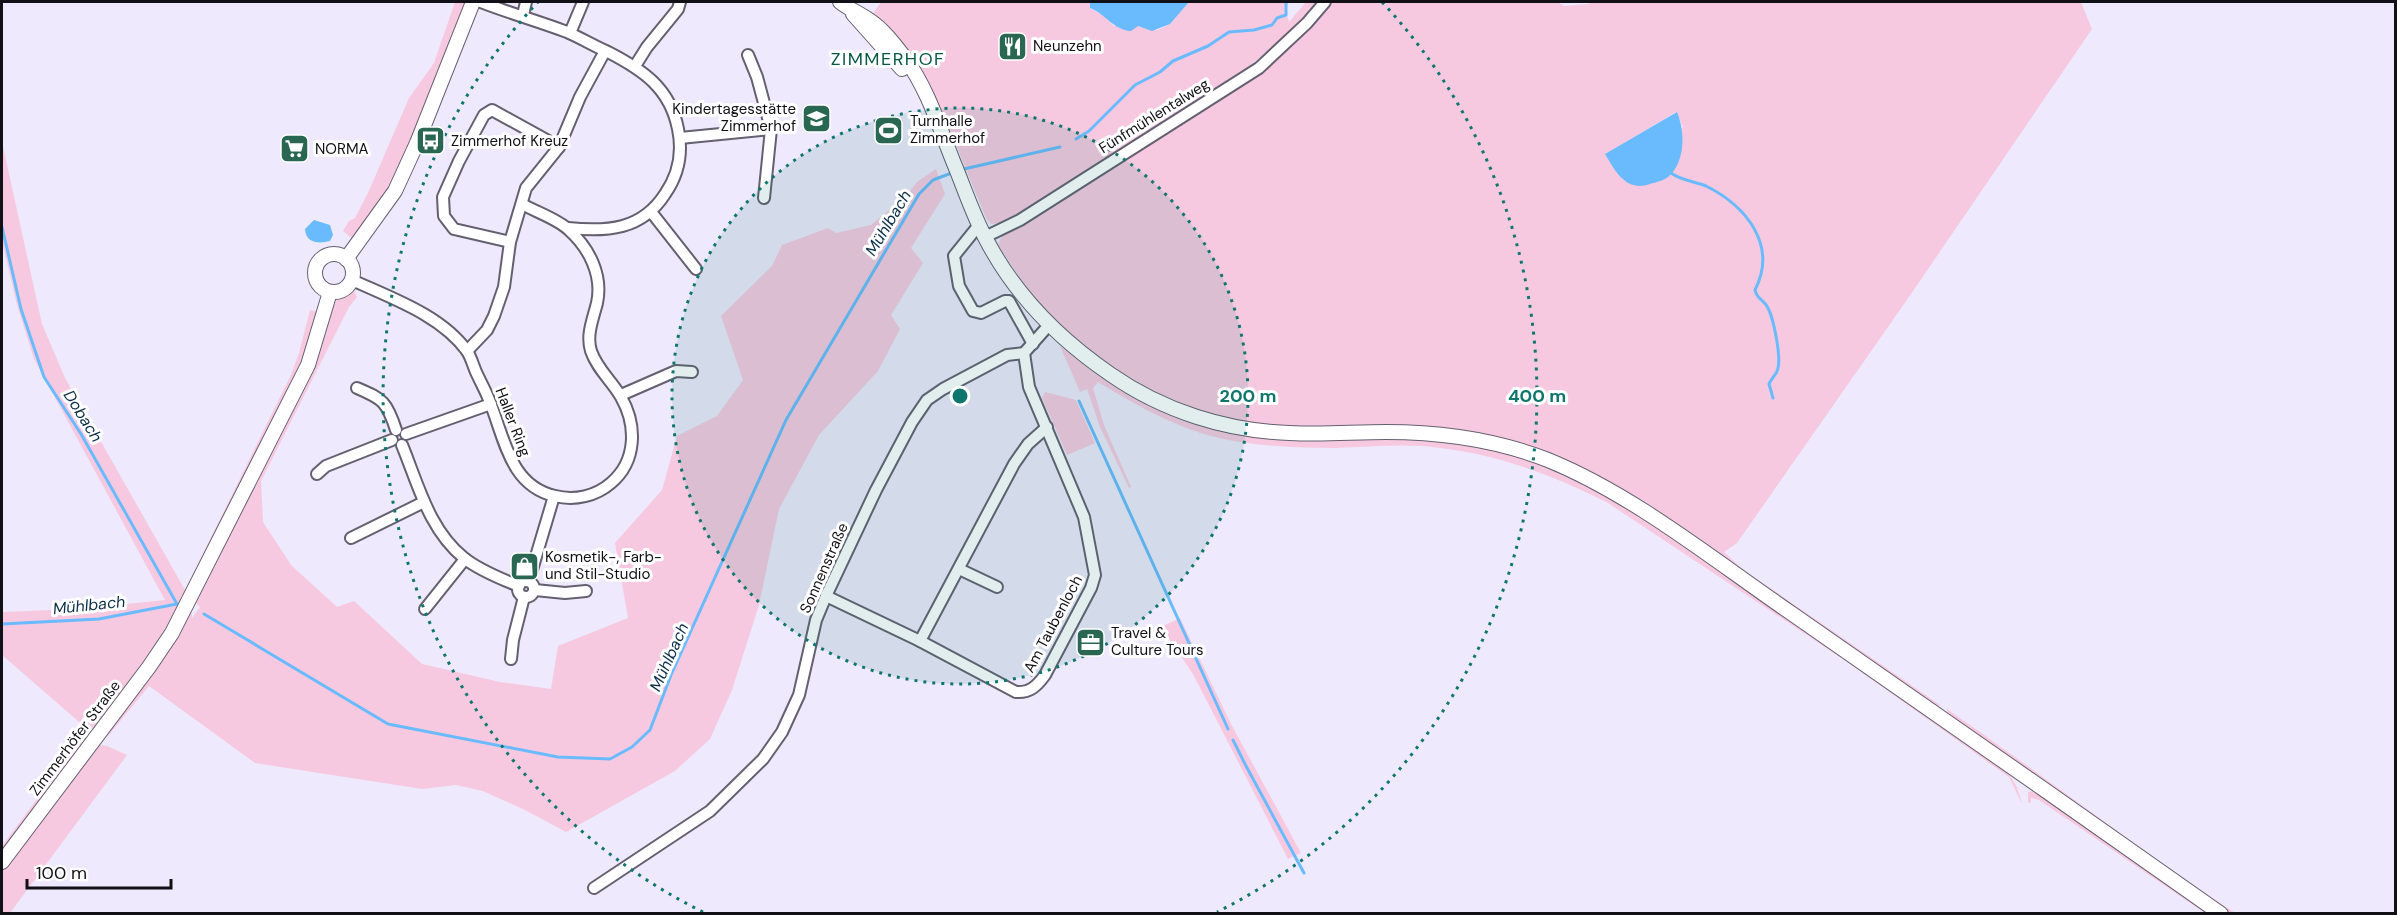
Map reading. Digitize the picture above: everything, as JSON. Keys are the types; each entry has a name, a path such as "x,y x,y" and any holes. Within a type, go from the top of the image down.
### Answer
{"street":[{"path":"346,259 395,190 417,143 474,2"},
{"path":"481,2 570,33 635,66 656,83 670,102 680,138 680,162 676,176 652,213 630,224 600,231 568,228"},
{"path":"523,15 526,2"},
{"path":"570,33 583,2"},
{"path":"635,66 647,47 678,9 680,2"},
{"name":"Fünfmühlentalweg","path":"982,231 1020,220 1259,68 1307,23 1325,2"},
{"path":"848,4 878,27 905,59 920,84 982,231 1003,269 1049,325 1107,372 1131,388 1201,419 1246,429 1290,434 1390,431 1440,434 1480,441 1546,460 1600,484 1803,621 2221,914"},
{"path":"467,351 487,330 494,316 504,287 510,242 526,188 559,147 580,97 605,51"},
{"path":"748,55 757,77 771,129 764,198"},
{"path":"510,242 454,229 444,216 443,197 459,161 484,116 492,110 559,147"},
{"path":"680,138 771,129"},
{"name":"Haller Ring","path":"522,204 568,228 592,258"},
{"path":"652,213 696,268"},
{"name":"Haller Ring","path":"352,280 438,324 467,351 491,404 507,454 523,478 538,489 554,496 573,498 585,496 604,488 620,474 629,458 633,440 629,413 621,395 593,358 589,346 589,333 598,300 591,240 600,231"},
{"path":"982,231 954,256 958,286 973,311 981,313 1009,301 1033,344"},
{"path":"335,255 346,259 352,269 352,280 343,290 330,292 318,283 316,267 323,258 335,255"},
{"name":"Zimmerhöfer Straße","path":"2,862 149,668 172,633 308,364 330,292"},
{"path":"1024,353 1049,325"},
{"name":"Am Taubenloch","path":"826,596 920,641 1016,692 1025,693 1037,686 1091,588 1095,575 1084,517 1029,387 1024,353"},
{"name":"Sonnenstraße","path":"594,888 710,810 763,759 782,732 800,694 816,620 826,596 876,490 912,422 927,400 943,388 1006,355 1024,353"},
{"path":"621,395 676,371 692,372"},
{"path":"357,388 385,402 389,408 424,502 436,525 465,559 492,574 527,585 565,593 586,591"},
{"path":"317,474 326,466 491,404"},
{"path":"920,641 1014,464 1028,444 1047,427"},
{"path":"511,659 524,597 531,596 527,585 554,496"},
{"path":"351,538 424,502"},
{"path":"424,609 465,559"},
{"path":"958,569 997,587"}],"shaded area":[{"path":"455,2 467,2 392,185 353,239 343,231 349,221 355,218 368,193 409,98 434,63"},
{"path":"881,2 1090,2 1090,8 1104,16 1114,26 1138,26 1158,30 1170,24 1189,2 1290,2 1285,7 1289,22 1306,2 1316,2 1291,31 1252,64 1003,223 991,224 986,218 941,108 904,47 872,15"},
{"path":"1331,2 1558,2 1564,6 1592,2 2081,2 2092,29 1737,543 1724,552 1741,568 1940,705 1935,707 1843,644 1541,452 1336,429 1242,423 1196,411 1149,392 1109,368 1075,342 1037,304 998,245 1002,236 1267,66 1306,32","holes":["1676,112 1683,127 1623,180 1605,154"]},
{"path":"2,142 42,324 65,378 186,595 170,629 93,734 2,655 2,612 78,609 165,600 34,359 17,305 2,241"},
{"path":"936,169 945,194 911,248 923,263 891,315 900,329 878,371 819,435 779,509 759,605 732,690 710,739 675,771 566,832 483,791 456,785 422,789 255,763 149,686 108,736 103,733 191,608 192,618 200,607 194,601 289,415 336,300 344,294 354,291 357,297 349,307 261,481 263,522 291,565 337,607 354,601 422,664 500,682 551,689 558,646 628,618 615,543 662,490 677,436 717,416 743,380 721,316 772,266 782,245 828,228 836,233 871,225 907,195 917,182"},
{"path":"310,310 318,312 310,348 197,578 192,576 290,377"},
{"path":"1060,346 1112,382 1166,411 1224,431 1287,440 1388,438 1457,443 1524,458 1583,482 1665,532 2000,766 2015,783 2022,804 2009,777 1843,659 1608,503 1527,468 1463,451 1427,447 1303,448 1252,444 1220,438 1163,418 1098,382 1093,388 1104,425 1131,487 1129,488 1100,427 1087,389 1080,392"},
{"path":"1045,392 1076,400 1095,443 1067,455 1042,398"},
{"path":"1180,618 1231,724 1301,853 1288,859 1193,674 1161,627"},
{"path":"1947,709 2235,913 2229,913 1948,718"},
{"path":"82,739 86,743 2,854 2,846"},
{"path":"96,744 127,755 10,913 2,913 2,868"},
{"path":"2033,791 2211,913 2205,913 2039,800 2031,798 2031,802 2028,803 2028,792"}],"water":[{"path":"1090,2 1189,2 1170,24 1152,31 1138,26 1131,31 1114,25 1090,8"},
{"path":"1677,112 1682,128 1682,146 1674,171 1664,180 1647,185 1637,186 1627,182 1616,171 1605,154"},
{"path":"314,220 330,225 333,235 330,241 310,240 305,229"}],"waterway":[{"name":"Mühlbach","path":"1076,139 1089,131 1135,85 1160,72 1173,61 1208,46 1229,32 1254,30 1272,25 1277,18 1286,15 1286,2"},
{"name":"Mühlbach","path":"964,169 1060,147"},
{"path":"1671,173 1721,194 1734,204 1754,229 1763,258 1755,290 1770,314 1778,347 1778,368 1769,384 1773,398"},
{"name":"Mühlbach","path":"204,614 388,724 558,757 610,759 632,747 650,730 671,675 786,420 919,194 933,180 949,174"},
{"name":"Dobach","path":"2,227 21,309 44,377 81,434 177,604 99,619 2,624"},
{"path":"1079,401 1228,729"},
{"path":"1233,740 1304,873"}],"place":[{"name":"Neunzehn","path":"1012,46"},
{"name":"Kindertagesstätte Zimmerhof","path":"817,118"},
{"name":"Turnhalle Zimmerhof","path":"889,130"},
{"name":"Zimmerhof Kreuz","path":"430,141"},
{"name":"NORMA","path":"294,149"},
{"name":"Kosmetik-, Farb- und Stil-Studio","path":"524,566"},
{"name":"Travel & Culture Tours","path":"1090,642"}],"district":[{"name":"ZIMMERHOF","path":"888,59"}]}
